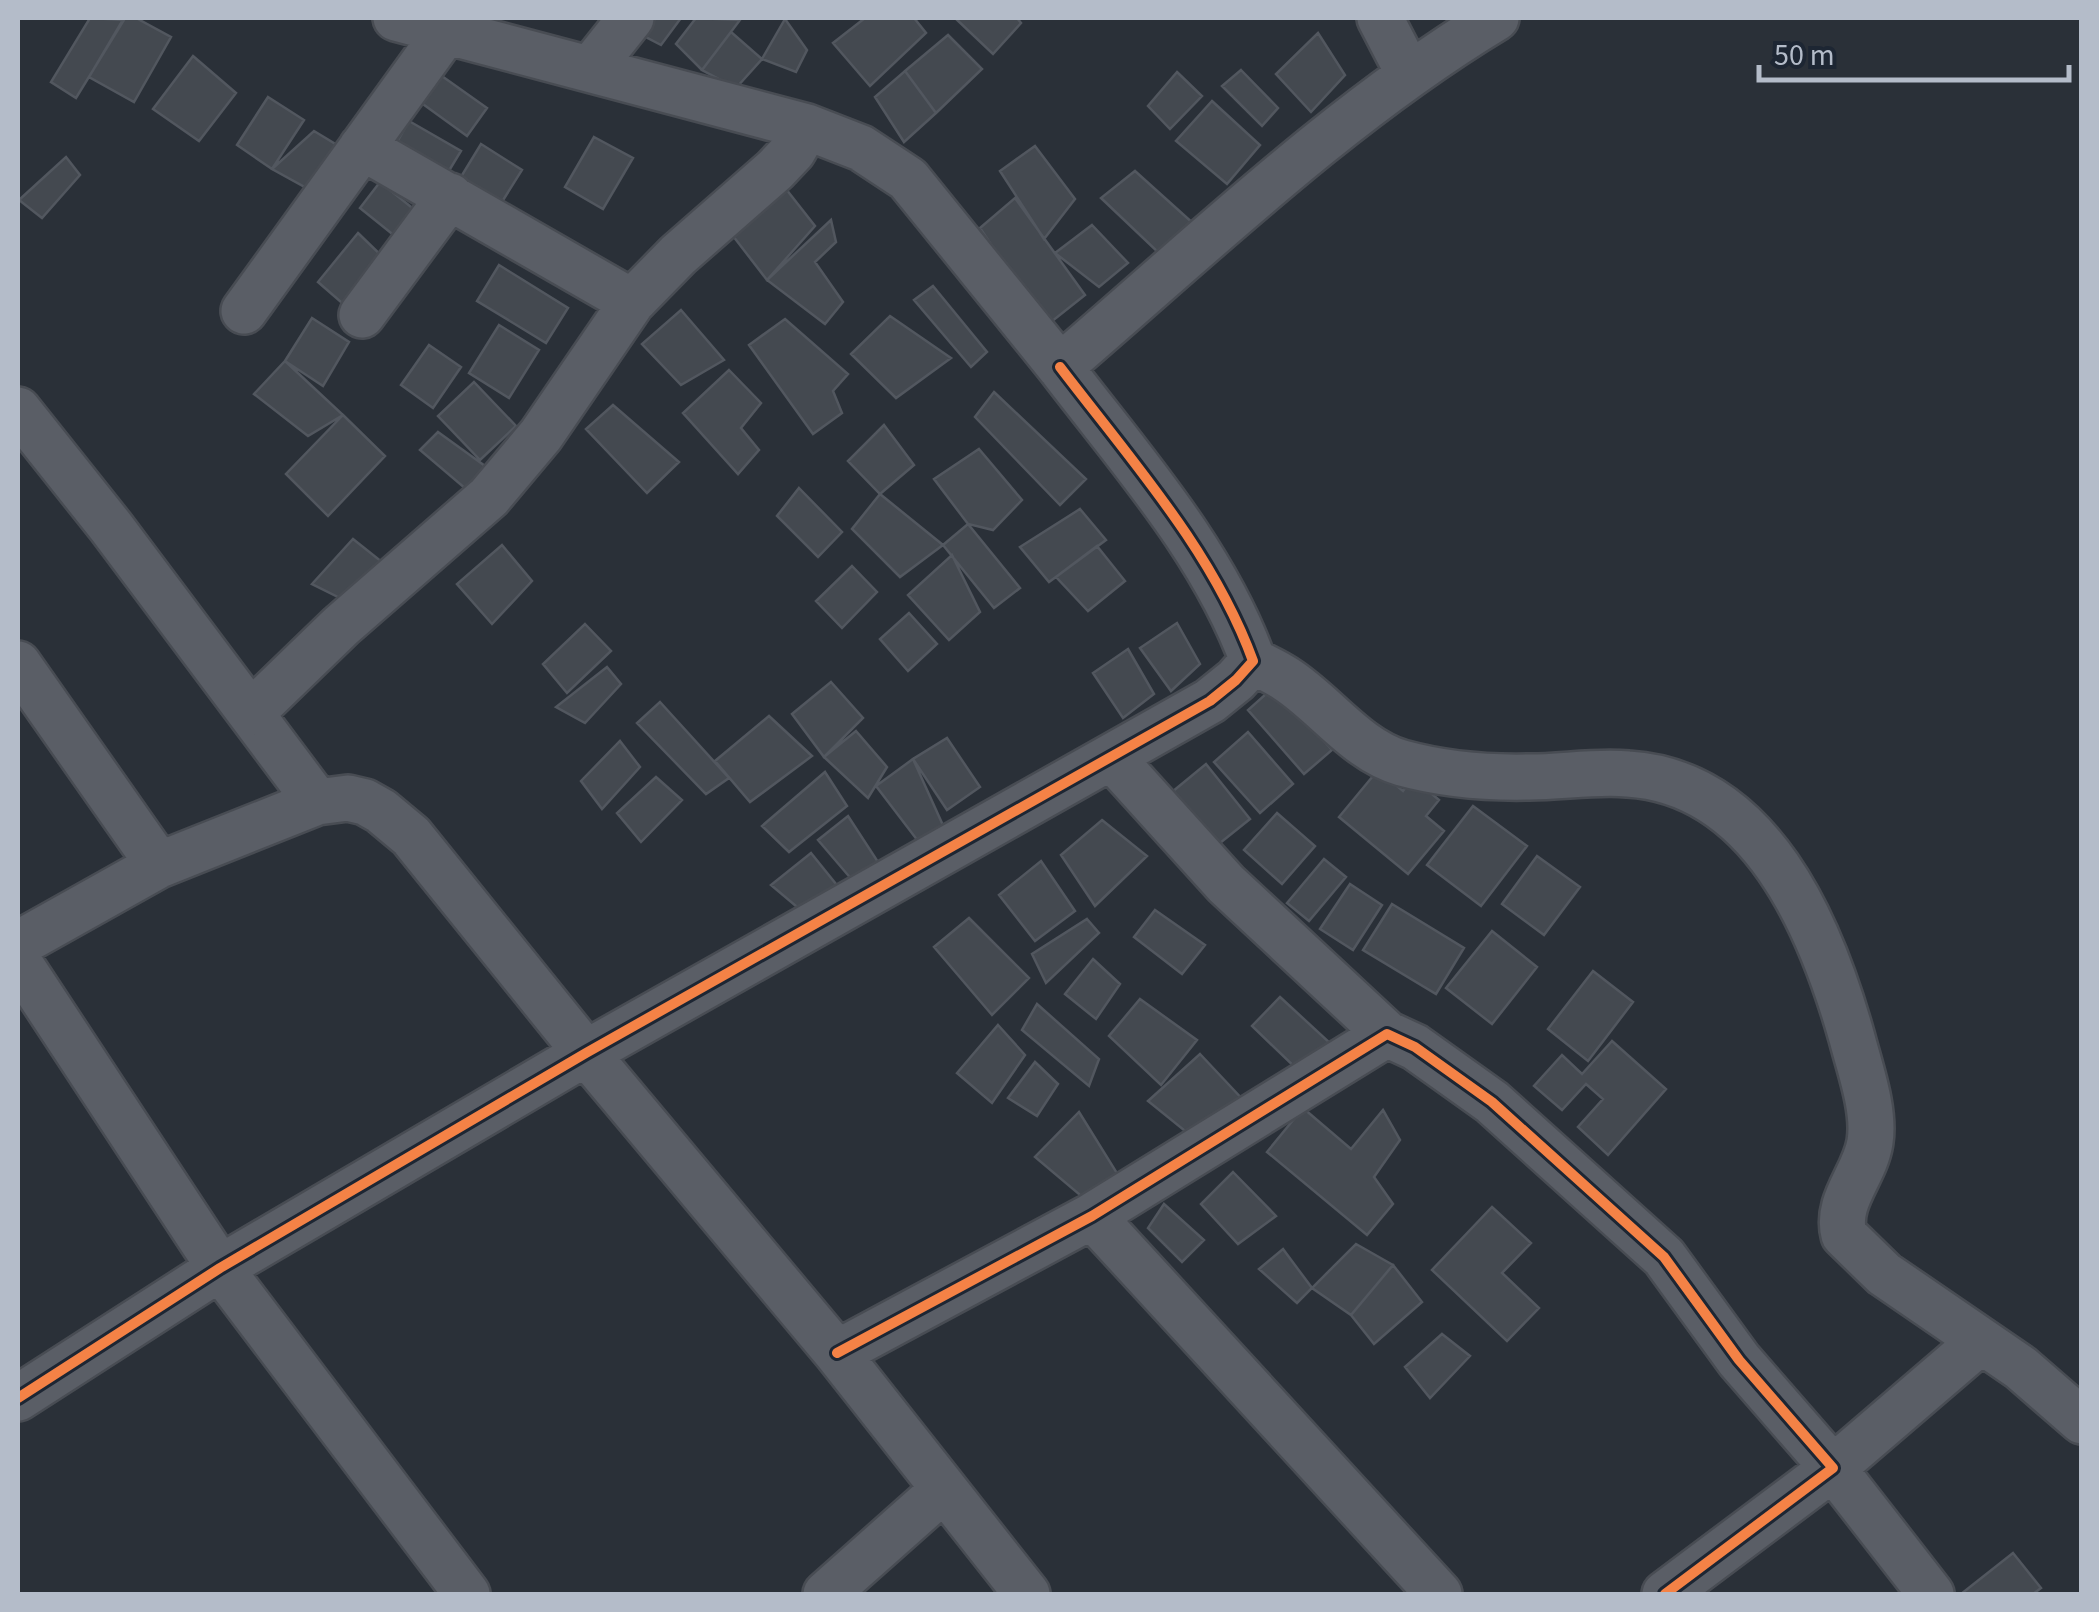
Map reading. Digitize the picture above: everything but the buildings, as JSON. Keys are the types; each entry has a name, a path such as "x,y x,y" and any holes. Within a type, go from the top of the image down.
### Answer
{"street":[{"path":"396,18 434,47 592,67 792,149 861,148 908,179 1144,475 1228,602 1253,661 1287,679 1368,745 1399,762 1464,774 1528,778 1629,774 1682,784 1699,791 1748,830 1785,877 1812,930 1830,974 1860,1075 1871,1139 1842,1210 1844,1234 1884,1274 2021,1368 2082,1421"},
{"path":"592,67 631,18"},
{"path":"1380,18 1409,74"},
{"path":"1069,378 1409,74 1496,18"},
{"path":"244,311 434,47"},
{"path":"362,146 632,302"},
{"path":"252,712 341,626 490,497 541,435 632,302 792,149"},
{"path":"362,315 450,196"},
{"path":"18,410 317,802"},
{"path":"18,1398 220,1268 586,1053 1113,759 1210,701 1253,661"},
{"path":"18,664 159,866"},
{"path":"1113,759 1226,884 1387,1034 1415,1047 1492,1102 1664,1258 1739,1360 1833,1468 1931,1594"},
{"path":"18,944 159,866 317,802 348,798 381,811 410,836 837,1354 1027,1594"},
{"path":"18,962 220,1268 467,1594"},
{"path":"837,1354 1092,1216 1387,1034"},
{"path":"1092,1216 1439,1594"},
{"path":"1665,1594 1833,1468 1982,1341"},
{"path":"826,1594 944,1490"}],"cycle path":[{"path":"18,1398 220,1268 586,1053 1210,701 1236,680 1253,661 1216,582 1168,507 1060,367"},
{"path":"837,1353 1092,1216 1387,1034 1415,1047 1492,1102 1664,1257 1739,1360 1833,1468 1665,1594"}]}
